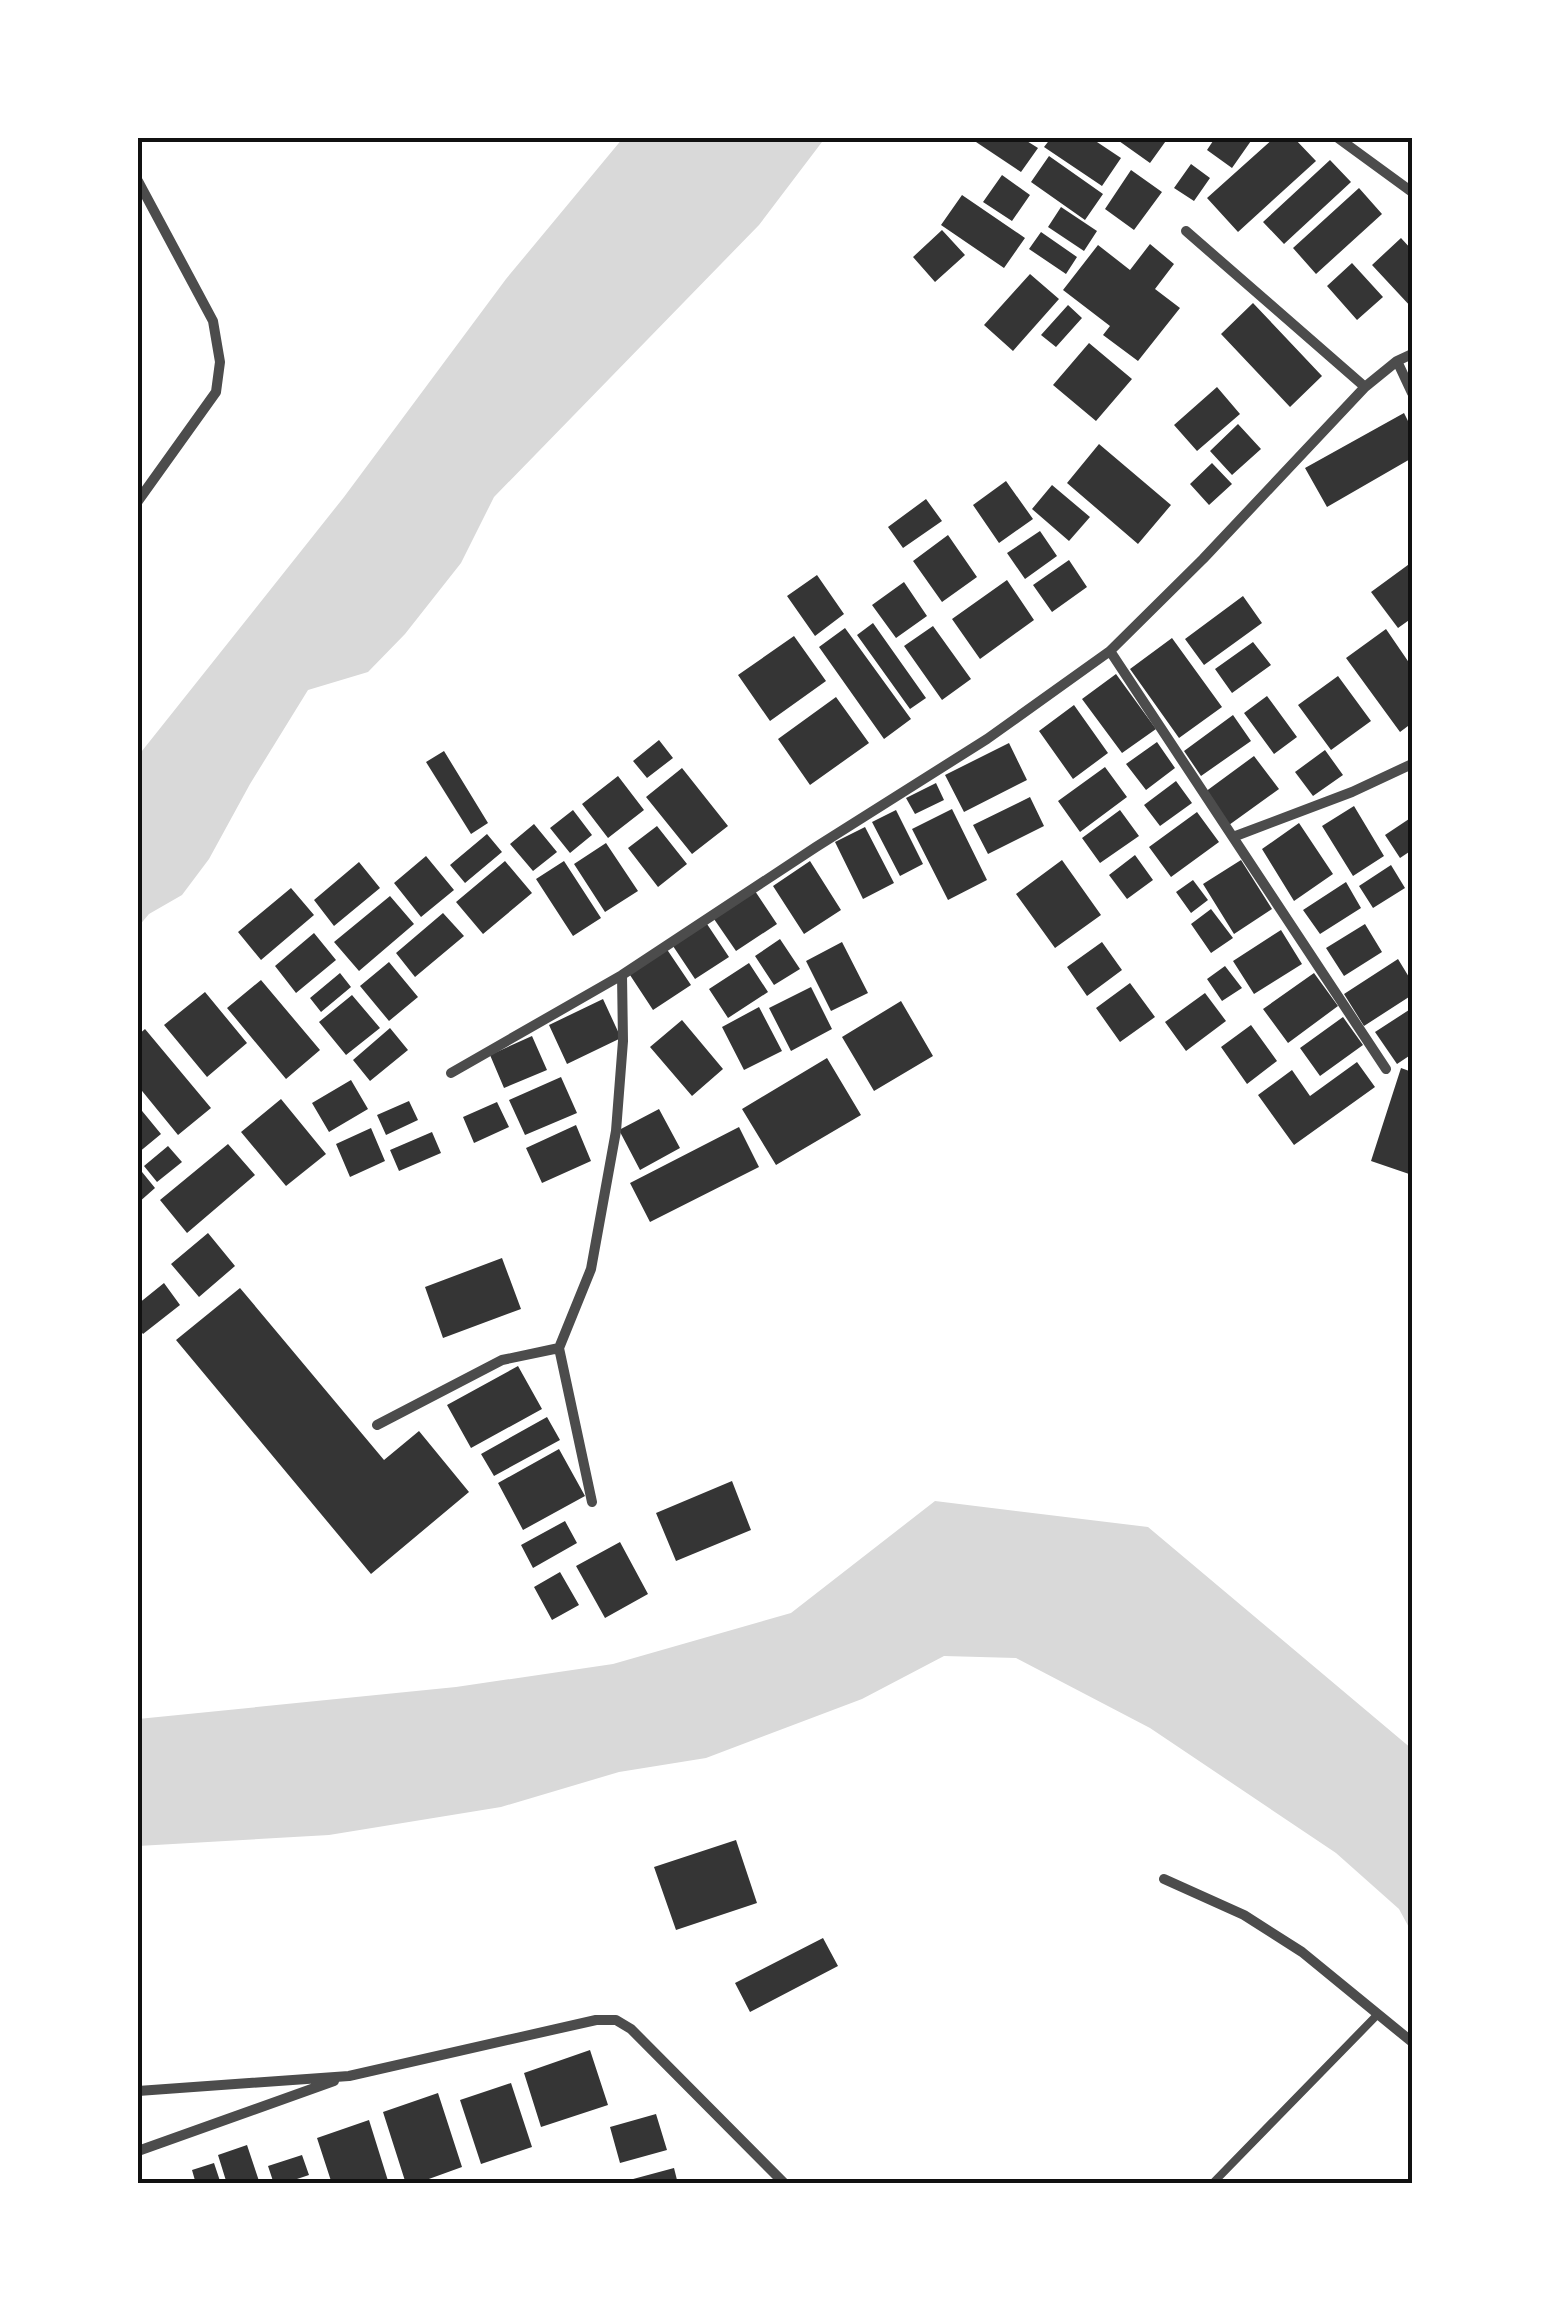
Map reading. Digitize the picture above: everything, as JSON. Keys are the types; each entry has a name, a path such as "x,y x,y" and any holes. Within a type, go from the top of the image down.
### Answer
{"street":[{"path":"1338,138 1412,192"},
{"path":"138,181 213,321 220,362 216,392 138,501"},
{"path":"1186,230 1365,386"},
{"path":"451,1073 622,975 987,738 1110,651 1203,559 1365,386 1396,361 1412,354"},
{"path":"1396,361 1412,392"},
{"path":"1110,651 1386,1069"},
{"path":"1233,837 1352,792 1412,764"},
{"path":"592,1502 558,1348 590,1269 616,1131 624,1041 622,975"},
{"path":"377,1425 502,1360 558,1348"},
{"path":"1164,1879 1244,1915 1302,1952 1412,2042"},
{"path":"138,2152 348,2076 596,2020 616,2020 631,2029 785,2184"},
{"path":"138,2091 348,2076"}],"lane":[{"path":"1212,2184 1378,2014"}],"shaded area":[{"path":"623,138 825,138 759,225 494,497 461,563 405,634 368,672 308,690 209,859 182,895 149,914 138,927 138,756 344,497 506,279"},
{"path":"935,1501 1148,1527 1412,1749 1412,1933 1399,1909 1336,1853 1150,1728 1016,1658 944,1656 862,1699 706,1758 619,1772 501,1807 329,1835 138,1846 138,1719 456,1687 613,1664 791,1613"}],"building":[{"path":"970,138 1022,138 1038,148 1021,172"},
{"path":"1051,138 1091,138 1121,158 1102,186 1044,147"},
{"path":"1168,138 1150,163 1119,141"},
{"path":"1215,138 1253,138 1232,168 1207,150"},
{"path":"1274,138 1294,138 1316,161 1238,232 1207,198"},
{"path":"1049,156 1103,194 1085,220 1031,182"},
{"path":"1330,160 1351,182 1284,244 1263,222"},
{"path":"1191,164 1210,178 1194,201 1174,188"},
{"path":"1131,170 1162,192 1134,230 1105,209"},
{"path":"1002,175 1030,195 1012,221 983,202"},
{"path":"1359,188 1382,214 1316,274 1293,248"},
{"path":"962,195 1025,238 1004,268 941,225"},
{"path":"1061,207 1097,231 1084,251 1048,227"},
{"path":"942,230 965,255 935,282 913,257"},
{"path":"1041,232 1077,257 1066,274 1029,249"},
{"path":"1401,238 1412,250 1412,308 1372,265"},
{"path":"1150,244 1174,264 1155,289 1180,308 1138,361 1103,335 1110,326 1063,290 1098,245 1130,270"},
{"path":"1352,263 1383,297 1357,320 1327,286"},
{"path":"1030,274 1059,299 1013,351 984,325"},
{"path":"1253,303 1322,376 1290,407 1221,334"},
{"path":"1068,305 1082,318 1056,347 1041,335"},
{"path":"1089,343 1132,379 1096,421 1053,385"},
{"path":"1217,387 1240,414 1197,451 1174,425"},
{"path":"1404,413 1412,429 1412,458 1327,507 1305,468"},
{"path":"1238,424 1261,449 1232,475 1210,451"},
{"path":"1099,444 1171,505 1138,544 1067,483"},
{"path":"1212,463 1232,484 1209,505 1190,484"},
{"path":"1006,481 1033,519 999,543 973,505"},
{"path":"1052,485 1090,517 1069,541 1032,509"},
{"path":"926,499 942,521 903,548 888,527"},
{"path":"1040,531 1057,556 1025,579 1007,553"},
{"path":"948,535 977,577 942,602 913,561"},
{"path":"1069,560 1087,587 1052,612 1033,585"},
{"path":"1412,562 1412,618 1398,628 1371,592"},
{"path":"817,575 844,614 815,636 787,596"},
{"path":"1007,580 1034,620 980,659 952,619"},
{"path":"904,582 927,616 896,638 872,605"},
{"path":"1243,596 1262,623 1204,665 1185,639"},
{"path":"873,623 926,698 910,709 857,635"},
{"path":"933,626 971,679 942,700 904,646"},
{"path":"845,628 911,719 884,739 819,647"},
{"path":"1386,629 1412,667 1412,723 1400,732 1346,658"},
{"path":"794,636 826,681 770,721 738,675"},
{"path":"1172,638 1222,707 1179,738 1130,669"},
{"path":"1253,642 1271,665 1232,693 1215,669"},
{"path":"1116,674 1156,729 1122,753 1082,699"},
{"path":"1338,676 1371,721 1331,750 1298,705"},
{"path":"1267,696 1297,737 1274,754 1244,713"},
{"path":"836,697 869,743 810,785 778,739"},
{"path":"1074,705 1108,753 1073,779 1039,731"},
{"path":"1233,715 1251,741 1201,776 1184,751"},
{"path":"659,740 673,758 647,778 633,761"},
{"path":"1157,742 1175,768 1146,790 1126,764"},
{"path":"1009,743 1027,780 964,812 945,775"},
{"path":"1325,750 1343,775 1313,796 1295,772"},
{"path":"444,751 488,823 471,834 426,762"},
{"path":"1254,756 1279,789 1229,825 1205,792"},
{"path":"1105,767 1127,797 1080,832 1058,801"},
{"path":"682,768 728,826 692,854 646,797"},
{"path":"618,776 644,810 608,838 582,804"},
{"path":"1176,781 1192,803 1160,826 1144,805"},
{"path":"936,783 944,800 915,814 906,798"},
{"path":"1030,797 1044,826 988,854 973,825"},
{"path":"1354,806 1384,856 1353,876 1322,826"},
{"path":"952,809 987,880 948,900 912,829"},
{"path":"573,810 592,835 570,853 550,828"},
{"path":"896,810 923,864 900,876 872,822"},
{"path":"1120,810 1139,836 1100,863 1082,838"},
{"path":"1197,812 1219,842 1171,877 1149,847"},
{"path":"1412,817 1412,850 1400,858 1385,835"},
{"path":"1299,823 1333,874 1294,901 1262,849"},
{"path":"534,824 557,852 533,871 510,844"},
{"path":"657,826 687,864 658,887 628,848"},
{"path":"865,827 894,883 863,899 835,842"},
{"path":"487,834 502,852 465,883 450,865"},
{"path":"606,843 638,891 605,912 574,864"},
{"path":"1135,855 1153,880 1127,899 1109,875"},
{"path":"426,856 454,890 421,917 394,883"},
{"path":"1062,860 1101,915 1055,948 1016,894"},
{"path":"1241,860 1272,909 1234,934 1203,884"},
{"path":"505,861 532,893 483,934 456,902"},
{"path":"564,861 601,918 573,936 536,879"},
{"path":"810,861 841,910 804,934 773,886"},
{"path":"359,862 380,888 334,926 314,900"},
{"path":"1391,865 1405,888 1373,908 1359,886"},
{"path":"1193,880 1208,900 1191,913 1176,892"},
{"path":"1346,882 1361,908 1320,934 1303,910"},
{"path":"291,888 314,915 261,960 238,932"},
{"path":"755,891 777,924 736,951 714,919"},
{"path":"390,896 414,924 359,971 334,942"},
{"path":"1211,909 1233,938 1211,953 1191,924"},
{"path":"443,913 464,936 415,977 396,953"},
{"path":"707,924 729,957 695,979 673,946"},
{"path":"1365,924 1382,952 1344,976 1326,948"},
{"path":"1281,930 1302,964 1254,994 1233,961"},
{"path":"314,933 336,960 296,993 275,966"},
{"path":"780,939 800,969 774,985 755,956"},
{"path":"842,942 868,993 831,1011 806,961"},
{"path":"1102,942 1122,970 1087,996 1067,967"},
{"path":"666,948 691,985 653,1010 628,972"},
{"path":"1398,959 1412,982 1412,995 1364,1026 1344,994"},
{"path":"389,962 418,997 389,1021 360,986"},
{"path":"749,963 768,992 728,1018 709,989"},
{"path":"1225,966 1242,988 1222,1001 1207,979"},
{"path":"340,973 351,987 321,1012 310,998"},
{"path":"1314,973 1338,1006 1288,1043 1263,1009"},
{"path":"261,980 320,1050 286,1079 227,1008"},
{"path":"1130,983 1155,1017 1120,1042 1096,1008"},
{"path":"811,987 832,1029 791,1051 769,1008"},
{"path":"205,992 247,1043 207,1077 164,1025"},
{"path":"1205,993 1226,1021 1186,1051 1165,1022"},
{"path":"352,995 380,1028 346,1055 319,1022"},
{"path":"603,999 621,1038 567,1064 549,1025"},
{"path":"901,1001 933,1056 874,1091 842,1037"},
{"path":"759,1007 782,1051 744,1070 722,1027"},
{"path":"1412,1008 1412,1054 1397,1064 1375,1032"},
{"path":"1343,1017 1363,1045 1320,1076 1300,1048"},
{"path":"682,1020 723,1069 692,1096 650,1047"},
{"path":"1251,1025 1277,1061 1247,1084 1221,1047"},
{"path":"390,1028 408,1050 370,1081 353,1060"},
{"path":"145,1029 211,1108 178,1135 138,1086 138,1035"},
{"path":"532,1036 547,1070 504,1088 490,1055"},
{"path":"827,1058 861,1115 776,1165 742,1109"},
{"path":"1357,1062 1375,1087 1294,1145 1258,1095 1292,1070 1310,1096"},
{"path":"1401,1068 1412,1072 1412,1175 1371,1161"},
{"path":"561,1077 577,1113 525,1135 509,1100"},
{"path":"351,1080 368,1109 329,1132 312,1103"},
{"path":"281,1099 326,1154 286,1186 241,1132"},
{"path":"409,1101 418,1120 386,1135 377,1115"},
{"path":"497,1102 509,1127 474,1143 463,1117"},
{"path":"138,1106 161,1134 138,1153"},
{"path":"659,1109 680,1148 640,1170 619,1130"},
{"path":"576,1125 591,1161 542,1183 526,1148"},
{"path":"739,1127 759,1167 650,1222 630,1183"},
{"path":"371,1128 385,1161 350,1177 336,1144"},
{"path":"432,1132 441,1153 399,1171 390,1150"},
{"path":"228,1144 255,1175 187,1233 160,1200"},
{"path":"168,1146 182,1162 157,1182 144,1166"},
{"path":"138,1167 155,1188 138,1203"},
{"path":"208,1233 235,1266 199,1297 171,1264"},
{"path":"502,1258 521,1309 443,1338 425,1287"},
{"path":"164,1283 180,1305 143,1334 138,1328 138,1304"},
{"path":"240,1288 384,1460 419,1431 469,1492 371,1574 176,1340"},
{"path":"518,1366 542,1409 471,1448 447,1405"},
{"path":"547,1417 560,1440 494,1476 481,1454"},
{"path":"559,1449 585,1496 523,1530 498,1483"},
{"path":"732,1481 751,1530 676,1561 656,1513"},
{"path":"565,1521 577,1543 533,1568 521,1545"},
{"path":"620,1542 648,1594 605,1618 576,1566"},
{"path":"560,1572 579,1605 552,1620 534,1587"},
{"path":"736,1840 757,1903 676,1930 654,1867"},
{"path":"823,1938 838,1966 750,2012 735,1983"},
{"path":"590,2050 608,2105 541,2127 524,2073"},
{"path":"511,2083 532,2147 481,2164 460,2100"},
{"path":"438,2093 462,2167 406,2184 383,2112"},
{"path":"656,2114 667,2150 620,2163 610,2127"},
{"path":"369,2120 389,2184 332,2184 317,2138"},
{"path":"247,2145 260,2184 227,2184 218,2155"},
{"path":"302,2155 309,2175 274,2184 268,2166"},
{"path":"214,2163 221,2184 196,2184 192,2170"},
{"path":"674,2168 678,2184 622,2184 622,2182"}]}
